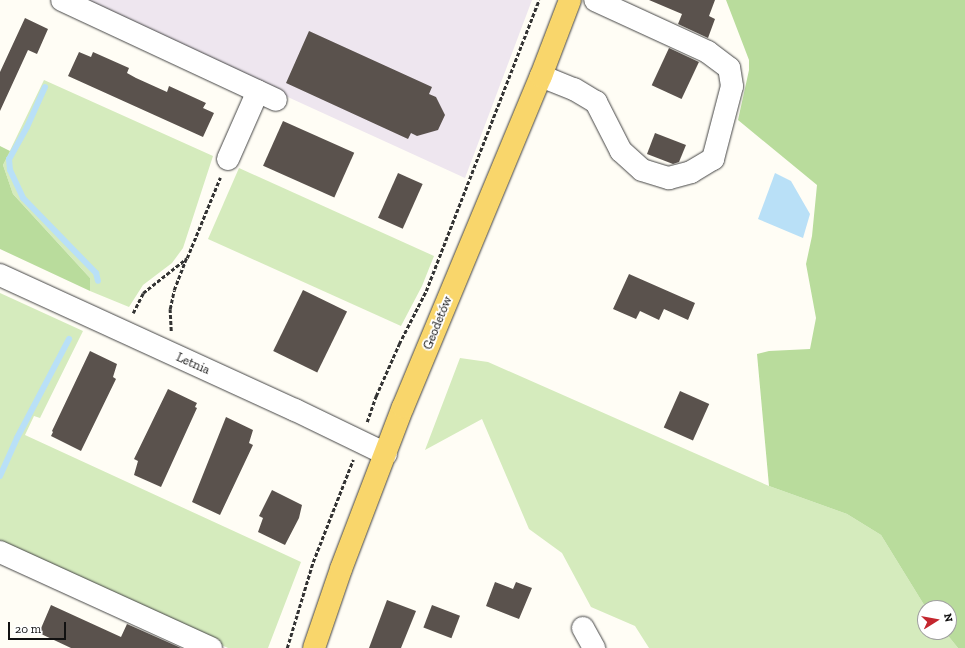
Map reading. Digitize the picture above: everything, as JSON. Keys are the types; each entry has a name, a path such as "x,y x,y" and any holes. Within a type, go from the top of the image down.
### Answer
{"main road":[{"name":"Geodetów","path":"314,648 341,568 403,407 541,76 570,0"}],"street":[{"path":"62,0 267,96 228,159"},
{"path":"541,76 574,89 596,102 621,151 642,170 669,178 691,172 713,159 732,86 728,68 708,52 595,0"},
{"name":"Letnia","path":"0,275 295,410 386,454"},
{"path":"0,552 211,648"},
{"path":"583,628 594,648"}],"path":[{"path":"287,648 313,562 360,442 376,396 399,344 426,291 539,0"},
{"path":"171,333 170,309 174,290 228,159"},
{"path":"132,315 143,293 187,258"}],"shaded area":[{"path":"87,0 532,0 465,178 279,93"}],"green space":[{"path":"726,0 965,0 965,648 958,648 952,640 957,640 957,600 921,600 881,535 847,514 769,486 757,354 769,351 810,349 816,318 806,264 812,236 817,185 738,120 749,70 749,60"},
{"path":"44,80 213,156 183,248 172,263 143,285 129,307 90,291 90,278 13,194 3,165"},
{"path":"0,146 10,151 3,165 13,194 90,278 90,291 0,249"},
{"path":"239,168 434,256 422,286 401,326 208,239"},
{"path":"0,293 83,331 40,418 34,416 25,435 301,562 268,648 228,648 0,544"},
{"path":"460,358 488,362 769,486 847,514 881,535 921,600 917,600 917,640 952,640 958,648 649,648 635,626 591,607 562,553 529,529 482,419 425,450"}],"water":[{"path":"775,173 791,181 810,214 803,238 758,219"}],"building":[{"path":"649,0 715,0 709,16 715,19 708,38 678,24 682,14"},
{"path":"25,18 48,29 37,54 28,50 0,111 0,72"},
{"path":"309,31 432,87 429,94 436,97 445,115 438,130 417,136 411,133 408,139 286,83"},
{"path":"669,48 699,62 682,99 652,85"},
{"path":"79,52 91,57 93,52 129,68 127,73 167,92 169,86 206,103 203,108 214,113 203,137 68,76"},
{"path":"283,121 354,153 334,197 263,166"},
{"path":"655,133 686,145 679,162 673,164 647,154"},
{"path":"398,173 423,184 403,229 378,218"},
{"path":"629,274 695,303 688,320 664,309 659,320 640,311 636,319 613,309"},
{"path":"303,290 347,311 317,373 273,351"},
{"path":"90,351 117,364 113,377 116,379 81,451 51,436"},
{"path":"168,389 197,403 195,407 197,408 161,487 134,475 138,461 134,459"},
{"path":"680,391 709,404 693,441 664,428"},
{"path":"226,417 253,430 249,443 253,445 220,515 192,502"},
{"path":"272,490 302,505 299,518 285,545 258,532 263,518 259,516"},
{"path":"495,582 513,589 516,582 532,588 519,619 486,606"},
{"path":"387,600 416,611 401,648 369,648"},
{"path":"51,605 121,637 127,624 181,648 71,648 39,633"},
{"path":"432,605 460,616 451,638 423,627"}],"waterway":[{"path":"45,87 27,127 9,159 10,170 23,198 96,273 98,281"},
{"path":"0,476 17,438 69,339"}]}
